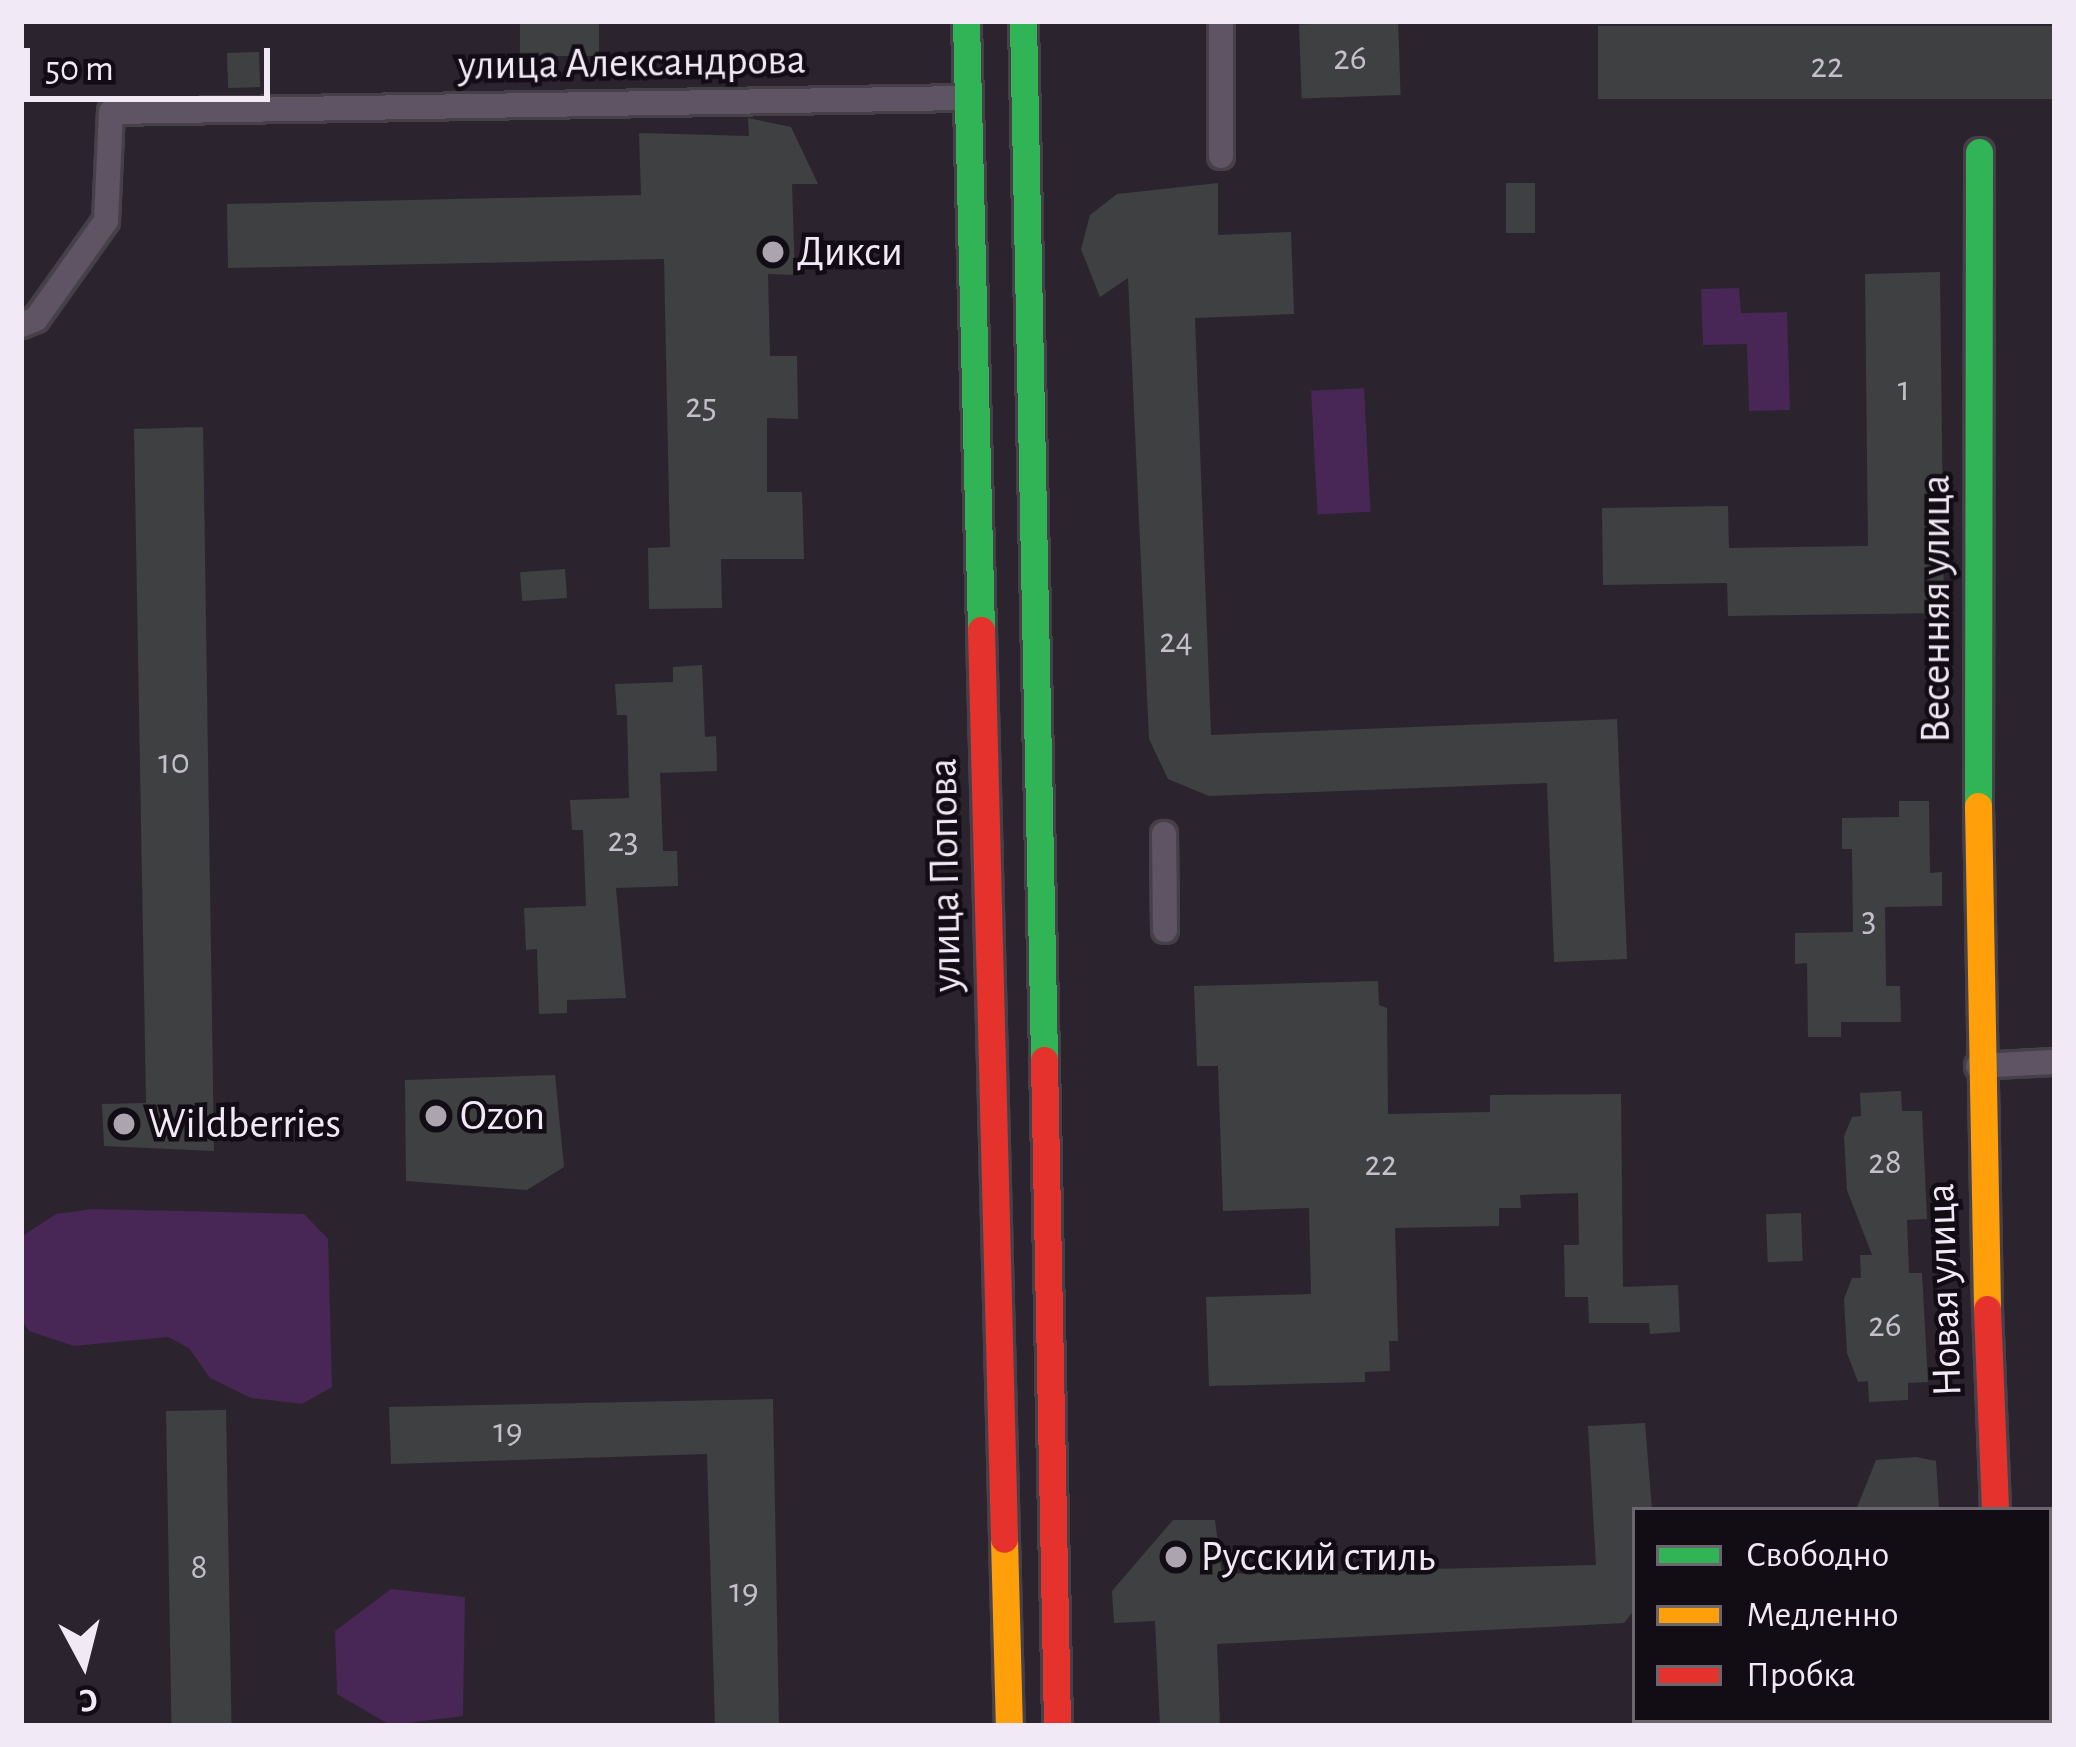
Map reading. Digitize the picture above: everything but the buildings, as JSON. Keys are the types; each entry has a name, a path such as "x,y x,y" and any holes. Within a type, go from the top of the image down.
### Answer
{"main road":[{"name":"улица Попова","path":"966,21 1009,1726"},
{"path":"1022,21 1057,1726"},
{"name":"Весенняя улица","path":"1978,1066 1979,152"},
{"name":"Новая улица","path":"1978,1066 1995,1507"}],"street":[{"path":"1221,21 1221,156"},
{"name":"улица Александрова","path":"21,325 36,319 106,221 111,112 968,98"},
{"path":"1164,834 1165,930"},
{"path":"1978,1066 2055,1062"}],"shaded area":[{"path":"1739,288 1741,313 1787,312 1790,410 1749,411 1747,344 1703,345 1701,289"},
{"path":"1364,388 1370,512 1318,515 1311,391"},
{"path":"92,1209 304,1214 328,1239 332,1387 302,1404 251,1398 210,1378 189,1348 168,1337 74,1346 29,1331 21,1319 21,1237 56,1214"},
{"path":"391,1589 465,1597 463,1716 390,1725 337,1694 335,1631"}],"traffic: fast":[{"path":"966,21 981,630"},
{"path":"1023,21 1044,1060"},
{"path":"1978,806 1979,152"}],"traffic: slow":[{"path":"1978,806 1987,1309"},
{"path":"1004,1539 1009,1726"}],"traffic: jam":[{"path":"981,630 1004,1539"},
{"path":"1044,1060 1057,1726"},
{"path":"1987,1309 1995,1507"}],"place":[{"name":"Дикси","path":"773,252"},
{"name":"Ozon","path":"436,1116"},
{"name":"Wildberries","path":"124,1124"},
{"name":"Русский стиль","path":"1176,1557"}]}
